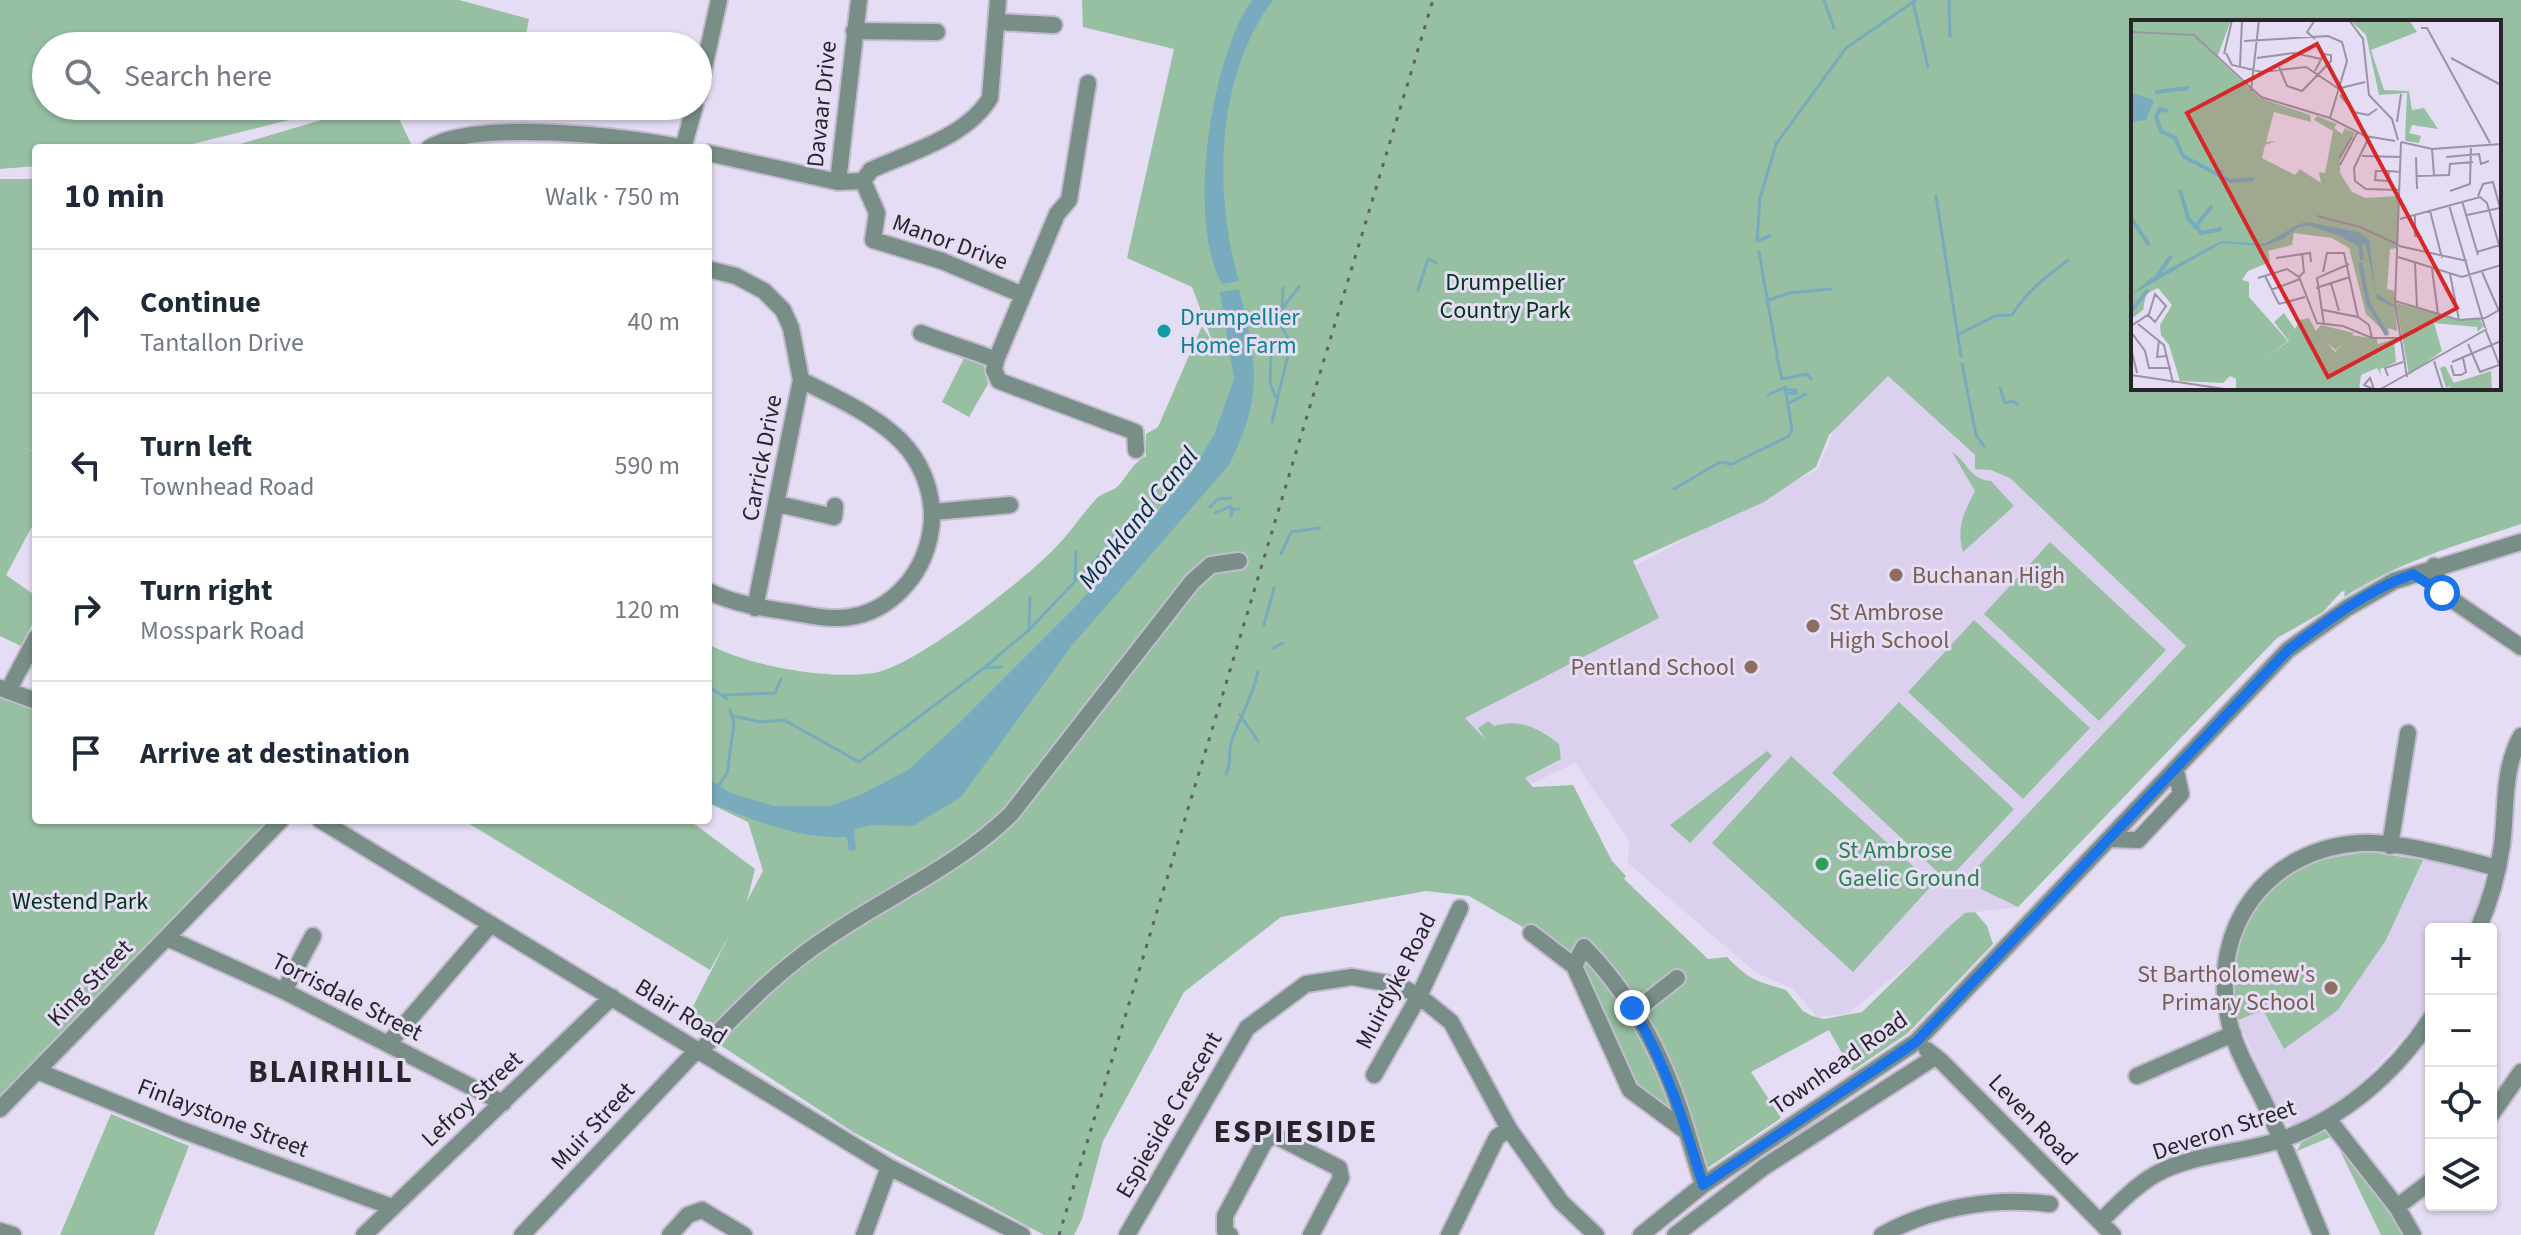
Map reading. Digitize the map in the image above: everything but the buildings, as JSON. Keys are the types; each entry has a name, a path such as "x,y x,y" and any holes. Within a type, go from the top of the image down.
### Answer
{"street":[{"path":"712,32 719,0"},
{"name":"Davaar Drive","path":"838,182 859,0"},
{"path":"712,154 838,182 863,181 871,170 967,125 985,107 990,98 998,0"},
{"path":"997,22 1054,25"},
{"name":"Davaar Drive","path":"854,31 937,32"},
{"path":"1088,83 1069,200 1057,214 994,370 999,381 1135,432 1136,450"},
{"path":"685,144 691,120"},
{"path":"435,144 444,138 459,136 551,133 639,138 666,144"},
{"name":"Manor Drive","path":"863,181 877,213 873,240 942,261 1023,295"},
{"name":"Carrick Drive","path":"712,272 736,276 764,291 783,310 791,328 801,380 755,608"},
{"path":"940,340 947,323"},
{"path":"921,333 996,360"},
{"path":"712,592 755,608 834,618 876,609 905,587 928,549 933,512 920,469 908,448 860,412 801,380"},
{"path":"778,504 834,516"},
{"path":"933,512 1010,505"},
{"name":"Townhead Road","path":"1641,1235 1703,1185 1916,1042 2112,839 2138,840 2162,816 2181,794 2176,771 2288,650 2347,608 2413,574 2521,542"},
{"name":"Muir Street","path":"522,1235 698,1050 771,979 825,938 987,837 1011,814 1192,582 1211,565 1239,561"},
{"path":"2434,566 2442,593"},
{"path":"2413,574 2521,647"},
{"path":"32,644 4,689 32,700"},
{"path":"2390,846 2408,733"},
{"path":"2480,923 2498,868 2505,781 2521,736"},
{"name":"King Street","path":"0,1109 277,824"},
{"name":"Blair Road","path":"327,824 889,1167 1022,1235"},
{"path":"2321,1235 2282,1139 2233,1034 2224,984 2228,941 2248,902 2275,874 2324,849 2363,843 2498,868"},
{"name":"Muirdyke Road","path":"1374,1075 1419,996 1460,908"},
{"path":"388,1044 491,924"},
{"path":"1531,933 1574,966 1630,1090 1687,1132"},
{"path":"284,991 313,936"},
{"name":"Torrisdale Street","path":"167,938 284,991 503,1103"},
{"path":"1574,966 1584,947 1634,1012 1661,1056 1703,1185"},
{"name":"Espieside Crescent","path":"1127,1235 1247,1028 1306,984 1352,977 1398,985 1419,996 1451,1022 1509,1129 1561,1202 1596,1235"},
{"path":"1634,1012 1677,978"},
{"name":"Lefroy Street","path":"364,1235 612,997"},
{"name":"Deveron Street","path":"2105,1230 2156,1174 2282,1139 2328,1119 2361,1096 2392,1067 2425,1026"},
{"path":"2137,1076 2233,1034"},
{"name":"Leven Road","path":"1916,1042 1935,1057 2105,1230"},
{"path":"1675,1235 1764,1167 1935,1057"},
{"name":"Finlaystone Street","path":"37,1071 182,1130 392,1207"},
{"path":"2497,1106 2521,1072"},
{"path":"2328,1119 2397,1207 2413,1235"},
{"path":"1449,1235 1497,1137 1509,1129"},
{"path":"1230,1235 1225,1231 1225,1216 1265,1141 1274,1135 1339,1168 1341,1178 1311,1235"},
{"path":"864,1235 889,1167"},
{"path":"2397,1207 2425,1186"},
{"path":"1689,1198 1702,1213"},
{"path":"1882,1235 1915,1228 1972,1204 2015,1199 2050,1204"},
{"path":"670,1235 688,1215 702,1210 744,1235"},
{"path":"0,1231 13,1235"}],"shaded area":[{"path":"1888,376 1984,464 2010,478 2186,646 1965,881 2018,907 1975,912 1847,1014 1817,1017 1793,989 1755,972 1628,863 1629,843 1625,834 1575,763 1531,784 1462,716 1658,618 1636,565 1818,469 1835,428"},
{"name":"St Bartholomew's Primary School","path":"2388,850 2480,870 2488,885 2473,923 2425,923 2425,1011 2416,1024 2362,1081 2329,1108 2293,1125 2278,1117 2232,1002 2293,869 2341,851"}],"green space":[{"path":"0,0 459,0 529,19 527,32 32,32 32,120 289,120 193,144 32,144 32,166 0,169"},
{"name":"Drumpellier Country Park","path":"1082,0 2521,0 2521,524 2408,564 2344,597 2345,591 2341,592 2323,612 2277,638 2018,907 1964,881 2186,646 2010,478 1991,470 1975,469 1975,455 1888,376 1829,435 1816,467 1764,502 1633,561 1659,618 1465,718 1485,739 1478,728 1488,721 1494,726 1512,723 1529,726 1559,744 1561,759 1525,778 1533,787 1573,785 1612,861 1626,876 1624,879 1708,959 1727,957 1754,979 1786,990 1803,1011 1812,1016 1824,1019 1862,1012 1952,924 1965,913 1975,912 1987,926 1993,944 1908,1033 1852,1071 1829,1030 1751,1072 1781,1118 1706,1169 1681,1126 1635,1091 1562,950 1469,896 1426,891 1281,917 1184,992 1103,1141 1082,1219 1074,1235 1044,1235 853,1132 685,1022 731,932 710,970 470,824 694,824 755,869 747,901 763,871 748,822 712,805 712,646 766,665 834,675 874,673 916,655 970,619 1022,578 1058,545 1097,498 1118,486 1133,466 1146,456 1146,434 1158,427 1202,326 1213,343 1192,287 1127,258 1174,49 1083,27"},
{"path":"321,120 400,120 411,144 240,144"},
{"path":"0,179 32,179 32,451 26,448 32,452 32,526 6,575 32,593 32,625 21,646 0,636"},
{"path":"965,356 984,364 988,384 969,417 942,402"},
{"path":"1952,452 1978,477 1991,481 2014,506 1963,552 1960,535 1962,520 1975,491"},
{"path":"2050,542 2166,650 2099,721 1984,614"},
{"path":"1974,620 2090,728 2023,799 1908,692"},
{"name":"Westend Park","path":"0,696 32,707 32,824 264,824 0,1100"},
{"path":"1899,702 2014,809 1947,881 1832,773"},
{"path":"1767,751 1772,756 1690,843 1670,825"},
{"name":"St Ambrose Gaelic Ground","path":"1791,756 1933,884 1853,972 1712,843"},
{"path":"2369,852 2423,860 2386,940 2338,1010 2284,1049 2263,1010 2238,1020 2232,977 2240,934 2261,896 2277,881 2313,863"},
{"path":"111,1114 189,1146 154,1235 60,1235"},
{"path":"2316,1129 2336,1135 2407,1235 2381,1235 2333,1136 2297,1151 2304,1137"}],"water":[{"path":"1252,0 1273,0 1254,30 1230,99 1223,173 1225,210 1239,281 1222,284 1211,256 1206,221 1208,140 1225,60 1237,26"},
{"path":"1239,289 1253,358 1254,378 1248,418 1229,465 1073,644 961,797 913,826 873,825 854,829 856,850 849,851 847,837 794,832 712,804 712,781 731,793 774,806 830,806 862,794 908,770 1080,602 1191,473 1214,435 1234,379 1220,292"}],"waterway":[{"path":"1824,0 1834,28"},
{"path":"1770,236 1757,241 1760,198 1776,144 1846,48 1916,0"},
{"path":"1949,0 1950,36"},
{"path":"1913,2 1928,67"},
{"path":"1936,196 1961,356"},
{"path":"1759,252 1777,355"},
{"path":"1418,290 1428,259 1436,263"},
{"path":"1957,335 1995,316 2012,315 2030,292 2068,260"},
{"path":"1285,333 1276,316 1299,287"},
{"path":"1282,308 1283,288"},
{"path":"1766,301 1789,293 1831,289"},
{"path":"1272,422 1291,342 1287,336"},
{"path":"1271,355 1270,383 1276,397"},
{"path":"1777,357 1782,379 1807,374 1811,379"},
{"path":"1962,364 1976,435 1984,446"},
{"path":"1674,489 1720,462 1732,464 1789,436 1792,429 1785,387 1768,395"},
{"path":"2000,388 2005,403 2013,401 2018,405"},
{"path":"1785,390 1796,390 1796,393 1786,394"},
{"path":"1787,404 1806,394"},
{"path":"1210,507 1218,499 1231,498"},
{"path":"1222,510 1231,506 1231,516 1233,509 1239,509"},
{"path":"1215,513 1219,511"},
{"name":"Monkland Canal","path":"985,667 1029,630 1130,523"},
{"path":"1281,554 1291,532 1320,528"},
{"name":"Monkland Canal","path":"1075,579 1076,551"},
{"path":"1264,625 1274,588"},
{"path":"1029,630 1030,598"},
{"path":"1273,648 1283,643"},
{"path":"733,716 761,722 784,720 859,762 984,668 1001,667"},
{"path":"1226,774 1231,743 1258,671"},
{"path":"724,695 775,693 781,679"},
{"path":"712,689 727,699"},
{"path":"727,774 734,723 730,710"},
{"path":"1240,715 1258,741"},
{"path":"718,787 726,774"}],"railway":[{"path":"1059,1235 1433,0"}],"place":[{"name":"Drumpellier Home Farm","path":"1164,331"},
{"name":"Buchanan High","path":"1896,575"},
{"name":"St Ambrose High School","path":"1813,626"},
{"name":"Pentland School","path":"1751,667"},
{"name":"St Ambrose Gaelic Ground","path":"1822,864"},
{"name":"St Bartholomew's Primary School","path":"2331,988"}],"district":[{"name":"BLAIRHILL","path":"331,1072"},
{"name":"ESPIESIDE","path":"1296,1132"}],"route":[{"path":"1632,1008 1661,1056 1703,1185 1916,1042 2288,650 2347,608 2394,581 2413,574 2442,593"}]}
